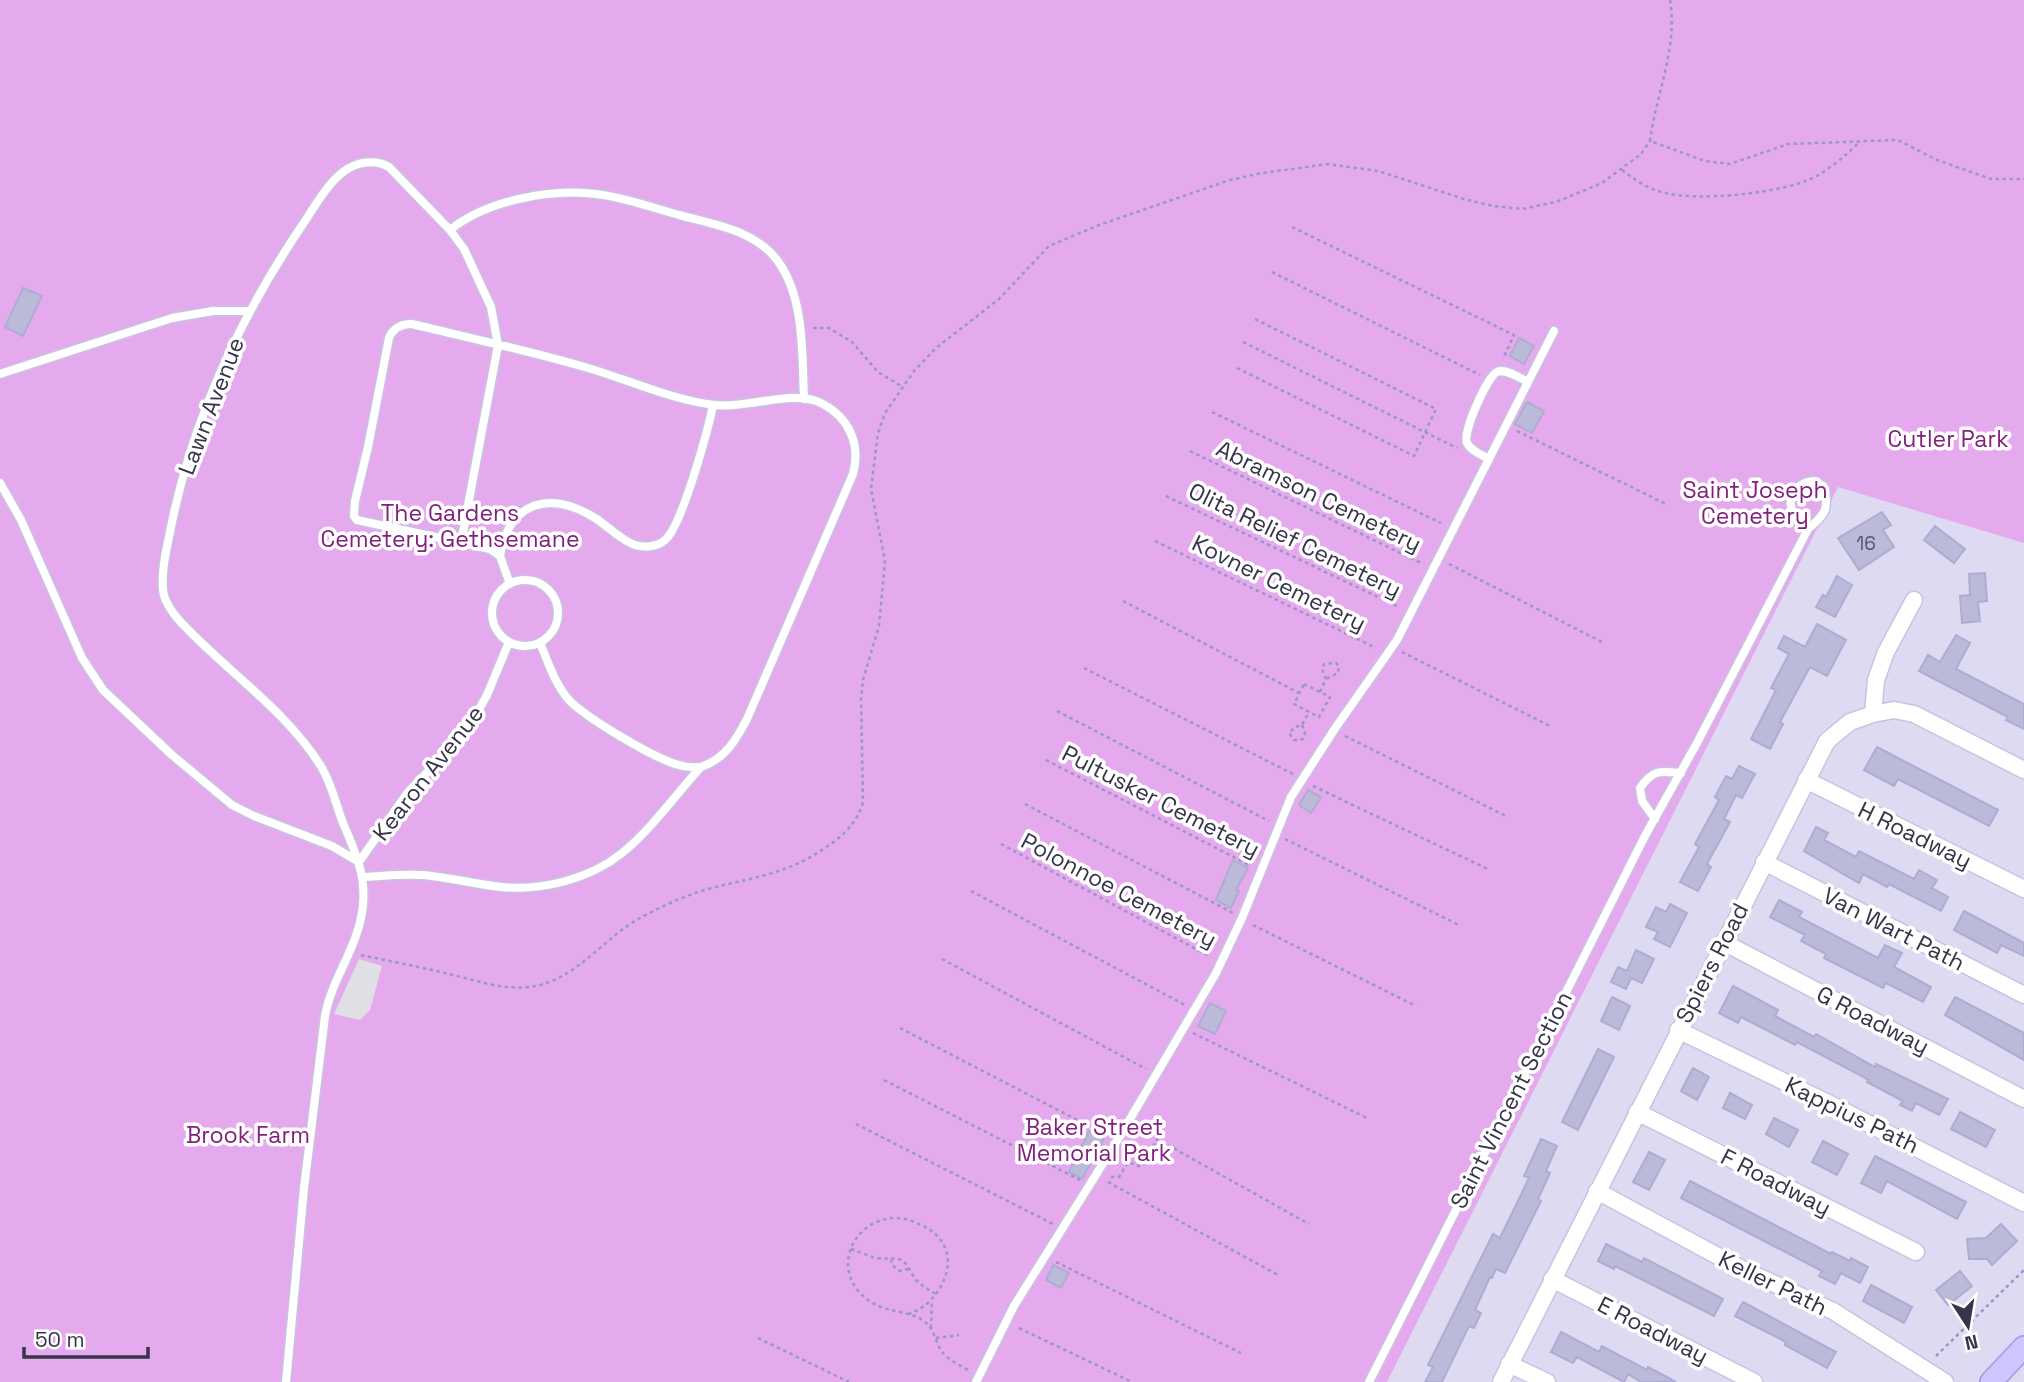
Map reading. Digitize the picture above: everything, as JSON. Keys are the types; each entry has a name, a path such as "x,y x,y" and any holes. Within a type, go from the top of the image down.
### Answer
{"street":[{"path":"1874,714 1876,680 1886,652 1914,600"},
{"name":"Spiers Road","path":"1501,1382 1827,741 1850,722 1894,710 1914,714 2024,770"},
{"name":"H Roadway","path":"1806,780 2024,889"},
{"name":"Van Wart Path","path":"1764,862 2024,995"},
{"name":"G Roadway","path":"1723,942 2024,1098"},
{"name":"Kappius Path","path":"1678,1030 2024,1203"},
{"name":"F Roadway","path":"1637,1112 1916,1252"},
{"name":"Keller Path","path":"1597,1191 1740,1268 1833,1311 1945,1382"},
{"name":"E Roadway","path":"1552,1279 1754,1382"},
{"path":"1991,1382 2024,1347"},
{"path":"1509,1364 1547,1382"}],"lane":[{"name":"Lawn Avenue","path":"286,1382 304,1188 325,1016 331,994 351,952 363,906 363,877 328,780 314,756 289,726 184,626 170,608 163,591 170,533 189,456 217,380 249,311 277,262 320,200 342,173 355,165 376,162 389,167 450,230 469,256 491,307 498,345"},
{"path":"450,230 470,216 494,206 572,192 599,194 725,227 758,242 777,260 789,282 799,328 804,399"},
{"path":"0,374 172,318 213,311 249,311"},
{"path":"363,877 421,875 519,888 572,879 621,854 701,767 716,760 730,748 747,719 853,474 855,446 848,427 825,406 804,399 734,406 713,405 584,367 412,324 395,328 389,338 353,509 354,516 357,520 491,549 500,556"},
{"path":"977,1379 1006,1321 1117,1141 1221,963 1301,780 1390,651 1554,331"},
{"path":"461,543 498,345"},
{"path":"1489,459 1474,451 1467,443 1466,431 1490,379 1497,372 1506,372 1528,382"},
{"path":"510,584 500,556 504,537 515,518 526,510 543,505 564,506 586,513 635,545 648,547 665,540 679,515 713,405"},
{"name":"Saint Vincent Section","path":"1369,1382 1655,819 1808,529 1823,517 1827,500 1823,486 1815,481 1806,481 1797,486 1792,497 1793,512 1808,529"},
{"path":"0,483 21,520 82,658 103,690 172,755 232,805 332,846 359,862"},
{"path":"521,581 537,583 553,596 557,606 557,622 552,632 540,643 524,646 509,642 497,631 492,615 495,600 510,584 521,581"},
{"name":"Kearon Avenue","path":"359,862 408,792 454,745 473,720 483,704 509,642"},
{"path":"540,643 559,686 577,707 667,761 701,767"},
{"path":"1655,819 1642,801 1640,788 1648,777 1660,771 1681,773"}],"path":[{"path":"351,952 491,985 527,988 540,985 576,968 636,920 662,907 689,895 764,877 799,864 816,854 850,828 860,815 863,802 861,699 863,680 879,626 885,561 871,489 878,433 885,413 914,371 936,348 999,299 1049,246 1098,225 1230,180 1327,164 1378,172 1493,206 1522,209 1580,194 1622,170 1641,155 1650,141 1670,56 1670,0"},
{"path":"1650,141 1704,161 1730,164 1788,144 1898,141 1937,160 1992,179 2024,179"},
{"path":"1622,170 1640,183 1662,192 1706,196 1748,193 1805,182 1847,155 1859,142"},
{"path":"1292,227 1514,335 1497,372"},
{"path":"1272,272 1490,379"},
{"path":"1237,368 1414,456 1436,409 1255,319"},
{"path":"799,328 830,327 852,342 878,372 903,387"},
{"path":"1243,342 1455,448 1474,451"},
{"path":"1212,412 1454,529"},
{"path":"1506,426 1668,505"},
{"name":"Abramson Cemetery","path":"1190,451 1434,569"},
{"name":"Olita Relief Cemetery","path":"1166,496 1411,613"},
{"name":"Kovner Cemetery","path":"1155,541 1552,727"},
{"path":"1439,559 1602,642"},
{"path":"1123,601 1299,694"},
{"path":"1320,692 1326,679 1338,673 1339,666 1336,663 1324,664 1322,669 1326,679"},
{"path":"1084,667 1301,780 1490,870"},
{"path":"1304,684 1330,697 1319,717 1294,704 1299,694 1304,684"},
{"path":"1056,712 1461,926"},
{"path":"1302,725 1305,734 1303,739 1294,740 1290,737 1291,730 1302,725 1309,712"},
{"path":"1334,730 1508,817"},
{"name":"Pultusker Cemetery","path":"1046,760 1261,871"},
{"path":"1025,804 1416,1006"},
{"name":"Polonnoe Cemetery","path":"1001,844 1221,963"},
{"path":"971,891 1194,1010"},
{"path":"942,959 1156,1074"},
{"path":"900,1028 1117,1141"},
{"path":"1183,1028 1369,1119"},
{"path":"884,1080 1089,1185"},
{"path":"856,1124 1062,1229"},
{"path":"1280,1276 1106,1181 1109,1177 1119,1177 1128,1162 1141,1167 1157,1139 1309,1224"},
{"path":"908,1314 921,1309 936,1294 947,1268 947,1253 937,1236 923,1226 898,1217 883,1219 863,1230 851,1249 851,1274 860,1293 885,1309 918,1318 931,1328 943,1353 977,1379"},
{"path":"851,1249 875,1258 897,1258 905,1261 908,1269 921,1284 936,1294"},
{"path":"1045,1256 1241,1353"},
{"path":"891,1259 894,1268 903,1271 908,1269"},
{"path":"1924,1369 2024,1270"},
{"path":"931,1328 932,1300"},
{"path":"1006,1321 1132,1382"},
{"path":"936,1338 959,1335"},
{"path":"758,1338 849,1382"}],"shaded area":[{"path":"1838,486 2024,543 2024,1382 1387,1382"},
{"path":"359,959 382,966 370,1010 360,1020 334,1014"}],"green space":[{"path":"0,0 2024,0 2024,543 1838,487 1387,1382 0,1382"}],"building":[{"path":"23,288 42,296 23,336 5,327"},
{"path":"1519,338 1534,346 1524,364 1510,356"},
{"path":"1527,402 1544,411 1532,433 1515,424"},
{"path":"1882,512 1891,525 1883,530 1894,547 1859,570 1838,538"},
{"path":"1935,526 1965,549 1954,563 1924,540"},
{"path":"1985,573 1987,601 1978,602 1980,621 1962,623 1960,596 1970,595 1969,574"},
{"path":"1837,576 1852,585 1835,617 1816,607 1823,595 1826,597"},
{"path":"1817,624 1846,640 1827,676 1810,667 1780,722 1783,724 1770,749 1751,739 1776,690 1771,688 1789,654 1778,648 1784,636 1805,647"},
{"path":"1956,635 1970,643 1956,669 2024,704 2024,729 2006,720 2008,717 1919,671 1928,655 1940,662"},
{"path":"1877,747 1998,810 1989,826 1898,779 1894,786 1864,770"},
{"path":"1739,766 1755,774 1742,798 1736,795 1724,819 1730,822 1707,864 1711,867 1698,891 1680,882 1699,847 1695,844 1719,800 1715,797 1726,776 1732,779"},
{"path":"1308,790 1321,797 1311,813 1299,805"},
{"path":"1816,827 1828,833 1824,840 1856,857 1859,851 1914,879 1919,870 1937,880 1932,888 1948,897 1941,911 1889,884 1887,887 1863,874 1859,883 1804,851"},
{"path":"1233,860 1248,868 1236,890 1239,891 1231,908 1216,900"},
{"path":"1779,900 1802,912 1799,917 1878,958 1885,945 1902,953 1894,967 1931,987 1923,1002 1886,983 1883,988 1824,958 1826,954 1801,941 1805,935 1770,917"},
{"path":"1670,904 1687,913 1670,947 1654,939 1658,932 1646,927 1656,907 1666,912"},
{"path":"1964,911 2024,943 2024,956 2001,945 1997,953 1954,930"},
{"path":"1636,950 1654,959 1642,983 1631,978 1626,989 1611,982 1618,967 1627,971"},
{"path":"1733,986 1778,1010 1775,1016 1814,1037 1816,1034 1875,1067 1876,1064 1948,1099 1939,1115 1916,1103 1912,1111 1900,1105 1903,1101 1867,1082 1868,1080 1858,1074 1797,1042 1795,1045 1741,1017 1738,1023 1719,1013"},
{"path":"1612,997 1630,1006 1619,1030 1601,1021"},
{"path":"1955,997 2024,1033 2024,1060 1945,1015"},
{"path":"1210,1003 1226,1011 1215,1034 1198,1026"},
{"path":"1598,1049 1614,1057 1578,1130 1562,1122"},
{"path":"1693,1068 1709,1077 1697,1100 1681,1091"},
{"path":"1730,1093 1752,1105 1745,1119 1723,1108"},
{"path":"1960,1112 1995,1130 1986,1147 1951,1129"},
{"path":"1774,1118 1798,1130 1789,1147 1766,1134"},
{"path":"1089,1131 1104,1139 1082,1179 1069,1172"},
{"path":"1541,1139 1557,1146 1546,1171 1550,1173 1538,1199 1541,1201 1505,1273 1496,1269 1492,1278 1490,1277 1475,1310 1481,1313 1474,1328 1469,1326 1442,1382 1425,1382 1433,1367 1428,1365 1493,1234 1500,1238 1529,1178 1524,1176"},
{"path":"1823,1141 1848,1154 1837,1175 1812,1162"},
{"path":"1649,1152 1665,1160 1649,1190 1633,1182"},
{"path":"1875,1156 1966,1202 1957,1219 1887,1181 1881,1193 1861,1183"},
{"path":"1690,1181 1831,1254 1832,1252 1850,1261 1851,1258 1868,1267 1860,1283 1841,1273 1835,1284 1819,1276 1822,1271 1681,1198"},
{"path":"2001,1224 2017,1241 1992,1265 1987,1259 1969,1259 1967,1239 1986,1238"},
{"path":"1606,1244 1642,1262 1644,1258 1723,1299 1714,1316 1615,1266 1614,1269 1598,1261"},
{"path":"1053,1265 1069,1273 1061,1288 1046,1280"},
{"path":"1960,1271 1972,1286 1948,1305 1936,1290"},
{"path":"1871,1285 1912,1307 1904,1323 1863,1301"},
{"path":"1743,1302 1836,1352 1827,1368 1785,1345 1786,1342 1735,1316"},
{"path":"1561,1332 1599,1352 1602,1346 1676,1382 1641,1382 1628,1374 1624,1382 1577,1357 1573,1363 1551,1352"}],"park label":[{"name":"Cutler Park","path":"1948,439"},
{"name":"Saint Joseph Cemetery","path":"1755,503"},
{"name":"The Gardens Cemetery: Gethsemane","path":"450,526"},
{"name":"Brook Farm","path":"248,1135"},
{"name":"Baker Street Memorial Park","path":"1094,1140"}]}
